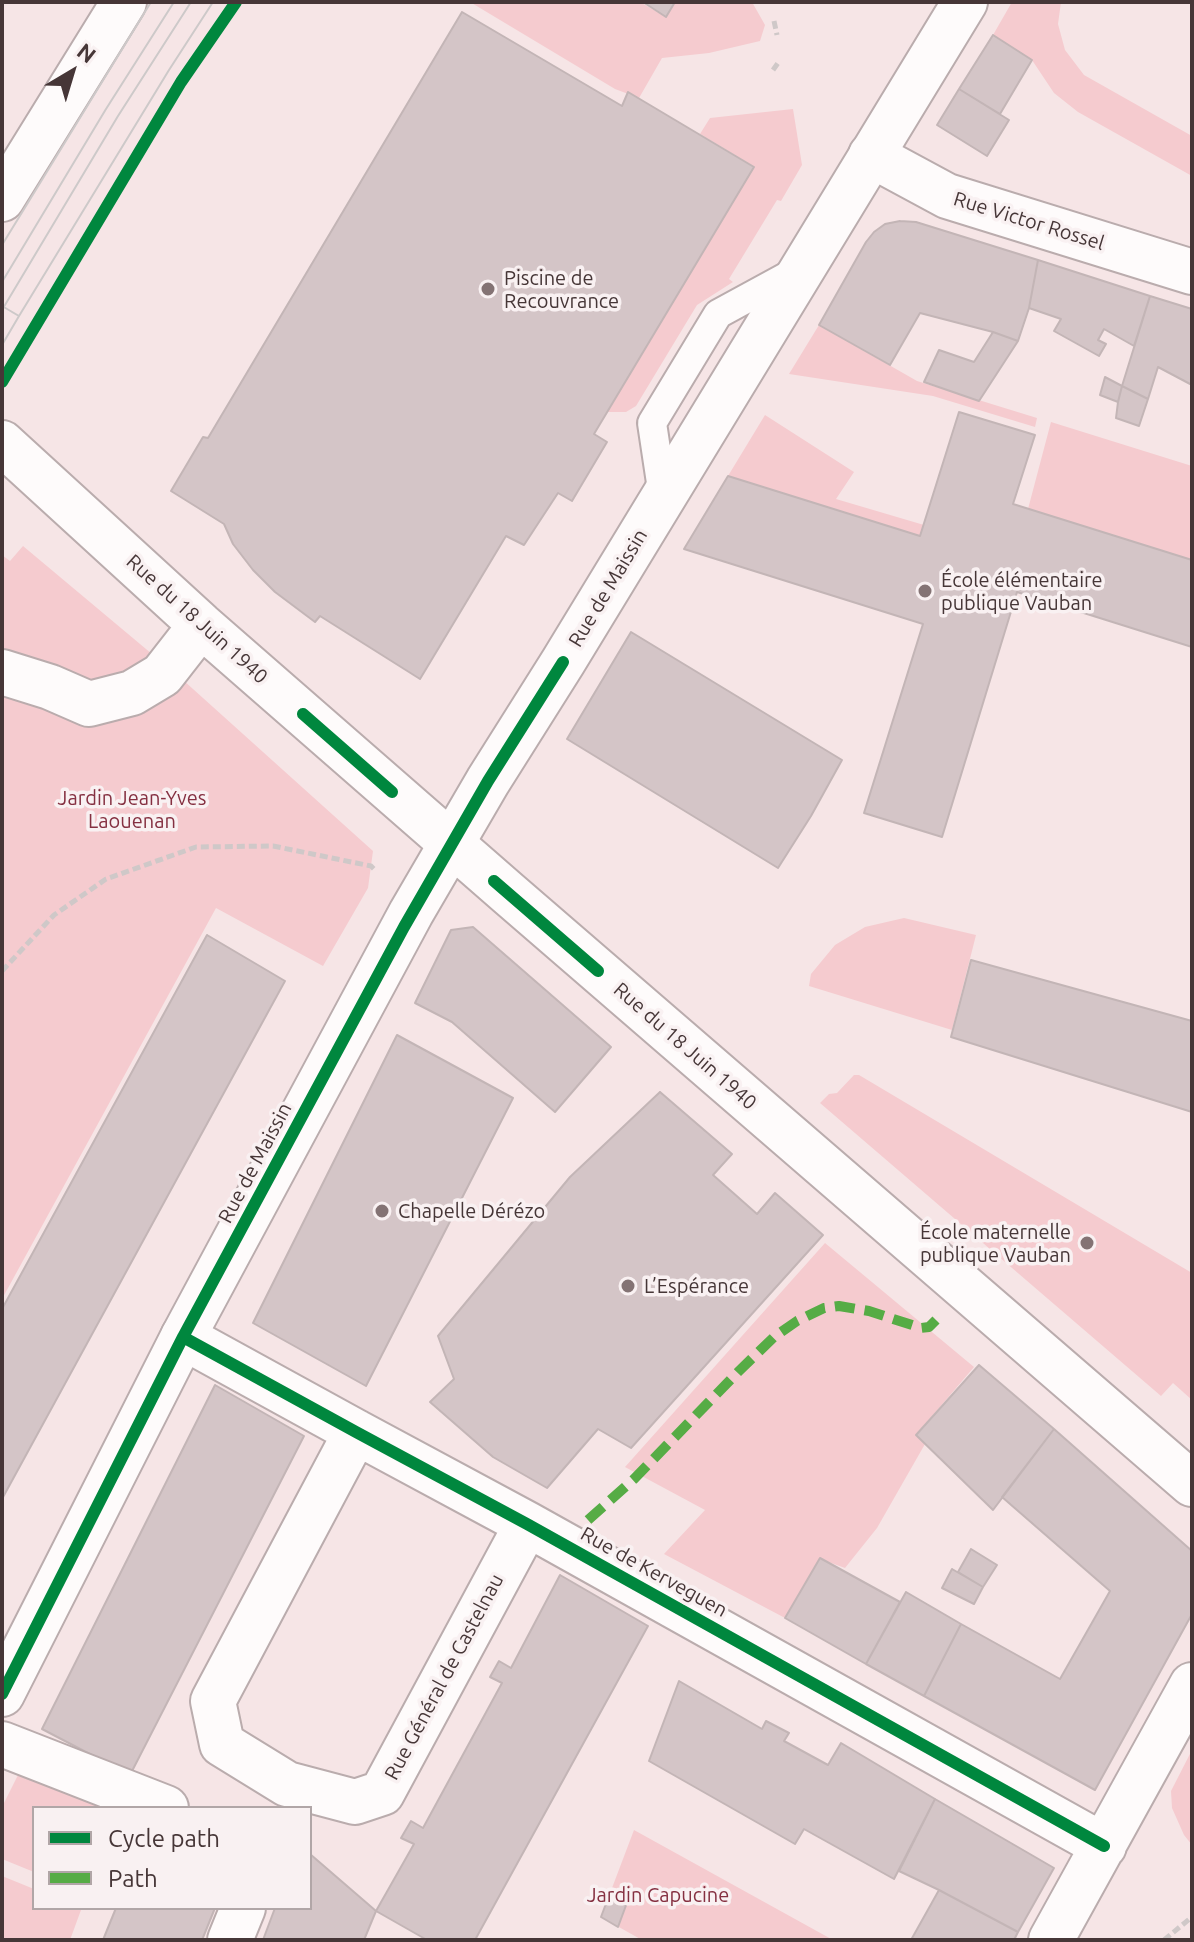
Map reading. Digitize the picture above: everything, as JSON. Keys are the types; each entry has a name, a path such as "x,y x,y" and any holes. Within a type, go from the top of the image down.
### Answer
{"street":[{"path":"2,199 124,2"},
{"name":"Rue de Maissin","path":"2,1694 183,1337 404,927 488,781 965,2"},
{"name":"Rue Victor Rossel","path":"871,155 947,196 1192,272"},
{"name":"Rue du 18 Juin 1940","path":"2,443 201,625 1192,1484"},
{"path":"2,672 50,687 89,704 132,693 162,675 201,625"},
{"name":"Rue de Kerveguen","path":"183,1337 527,1524 1104,1846"},
{"name":"Rue Général de Castelnau","path":"356,1432 213,1701 222,1744 287,1784 355,1802 382,1793 527,1524"},
{"path":"1051,1940 1192,1685"},
{"path":"2,1744 161,1806"},
{"path":"230,1940 242,1910"}],"path":[{"path":"774,21 777,35"},
{"path":"773,70 778,63"},
{"path":"2,971 54,915 106,879 196,847 273,846 371,866 380,876"},
{"path":"1164,1940 1192,1917"}],"green space":[{"path":"470,2 640,2 666,17 675,2 752,2 765,25 760,41 709,53 662,58 639,98 615,89"},
{"path":"1012,2 1061,2 1058,24 1065,50 1084,75 1192,136 1192,176 1078,112 1054,93 1032,60 993,35"},
{"path":"793,109 802,165 729,279 733,282 697,305 636,406 626,412 607,412 753,166 700,134 710,118"},
{"path":"819,325 917,381 1037,418 1035,427 933,396 789,374"},
{"path":"765,415 854,472 836,499 924,525 920,536 728,476"},
{"path":"1051,422 1192,466 1192,560 1028,509"},
{"name":"Jardin Jean-Yves Laouenan","path":"23,546 183,680 373,851 368,888 323,966 216,908 2,1299 2,555 10,561"},
{"path":"904,918 976,935 952,1030 809,986 811,974 835,945 865,927"},
{"path":"854,1075 859,1075 1192,1273 1192,1400 1173,1383 1161,1396 820,1103 829,1094 837,1093"},
{"path":"825,1243 974,1367 916,1435 925,1444 877,1528 845,1568 820,1559 785,1618 664,1554 705,1510 625,1467"},
{"path":"1192,1750 1192,1845 1172,1808 1171,1791"},
{"path":"22,1767 118,1806 32,1806 32,1871 2,1859 2,1807"},
{"name":"Jardin Capucine","path":"634,1830 833,1940 642,1940 601,1917"},
{"path":"2,1876 32,1888 32,1910 81,1910 70,1940 2,1940"}],"building":[{"path":"643,2 675,2 666,17"},
{"name":"Piscine de Recouvrance","path":"462,12 622,106 628,92 754,167 594,434 607,442 572,501 558,493 524,545 506,536 420,679 320,616 315,622 275,592 233,544 224,524 171,491 203,437 208,438"},
{"path":"993,35 1032,60 1000,114 959,89"},
{"path":"959,89 1009,120 987,156 937,125"},
{"path":"916,222 1038,260 1029,308 1018,341 920,313 890,365 819,325 866,242 885,224"},
{"path":"1038,260 1150,296 1134,346 1104,329 1098,340 1106,344 1099,356 1054,331 1061,319 1029,308"},
{"path":"1150,296 1192,309 1192,385 1158,367 1148,399 1122,386"},
{"path":"993,332 1018,341 979,401 924,382 939,350 974,362"},
{"path":"1105,377 1122,386 1118,402 1100,395"},
{"path":"1122,386 1148,399 1139,426 1116,418"},
{"name":"École élémentaire publique Vauban","path":"959,412 1035,435 1013,504 1192,560 1192,647 1017,592 942,837 864,813 923,624 684,549 728,476 920,536"},
{"path":"631,632 842,760 778,868 567,739"},
{"path":"473,927 611,1047 555,1112 452,1022 415,1003 451,930"},
{"path":"207,935 285,981 2,1499 2,1309"},
{"path":"971,960 1192,1021 1192,1112 951,1037"},
{"name":"Chapelle Dérézo","path":"397,1035 513,1098 366,1386 253,1323"},
{"name":"L’Espérance","path":"660,1092 732,1154 713,1175 757,1214 775,1193 823,1235 631,1448 598,1429 547,1488 493,1457 430,1402 454,1379 438,1336 570,1177"},
{"path":"979,1365 1054,1429 993,1510 916,1435"},
{"path":"215,1385 304,1436 130,1775 42,1729"},
{"path":"1054,1429 1192,1551 1192,1614 1095,1790 924,1696 961,1624 1060,1679 1110,1591 1002,1497"},
{"path":"971,1549 997,1565 983,1587 958,1572"},
{"path":"820,1558 900,1602 866,1664 785,1618"},
{"path":"952,1569 983,1587 974,1604 942,1588"},
{"path":"560,1575 648,1626 475,1940 427,1940 376,1911 414,1844 401,1838 411,1821 423,1828 502,1683 490,1677 499,1661 511,1668"},
{"path":"906,1592 961,1624 924,1696 866,1664"},
{"path":"679,1681 762,1729 766,1721 789,1733 784,1741 828,1765 841,1743 935,1799 894,1879 804,1829 795,1844 649,1761"},
{"path":"935,1799 1054,1868 1018,1932 899,1871"},
{"path":"312,1856 376,1911 364,1940 263,1940 274,1910 312,1910"},
{"path":"939,1890 1018,1932 1014,1940 911,1940"},
{"path":"610,1893 628,1900 618,1927 601,1917"},
{"path":"115,1910 214,1910 202,1940 103,1940"}],"tram line":[{"path":"2,245 151,2"},
{"path":"2,282 174,2"},
{"path":"2,310 118,116 191,2"},
{"path":"2,306 19,316 213,2"},
{"path":"2,345 19,316 12,312"}],"marked path":[{"path":"588,1520 634,1479 774,1337 797,1321 824,1308 839,1306 869,1311 921,1328 929,1327 936,1320"}],"cycle path":[{"path":"2,382 181,82 236,2"},
{"path":"2,1694 183,1337 404,927 488,781 563,662"},
{"path":"303,714 392,792"},
{"path":"494,881 598,971"},
{"path":"183,1337 527,1524 1104,1846"}],"place":[{"name":"Piscine de Recouvrance","path":"488,289"},
{"name":"École élémentaire publique Vauban","path":"925,591"},
{"name":"Chapelle Dérézo","path":"382,1211"},
{"name":"École maternelle publique Vauban","path":"1087,1243"},
{"name":"L’Espérance","path":"628,1286"}]}
